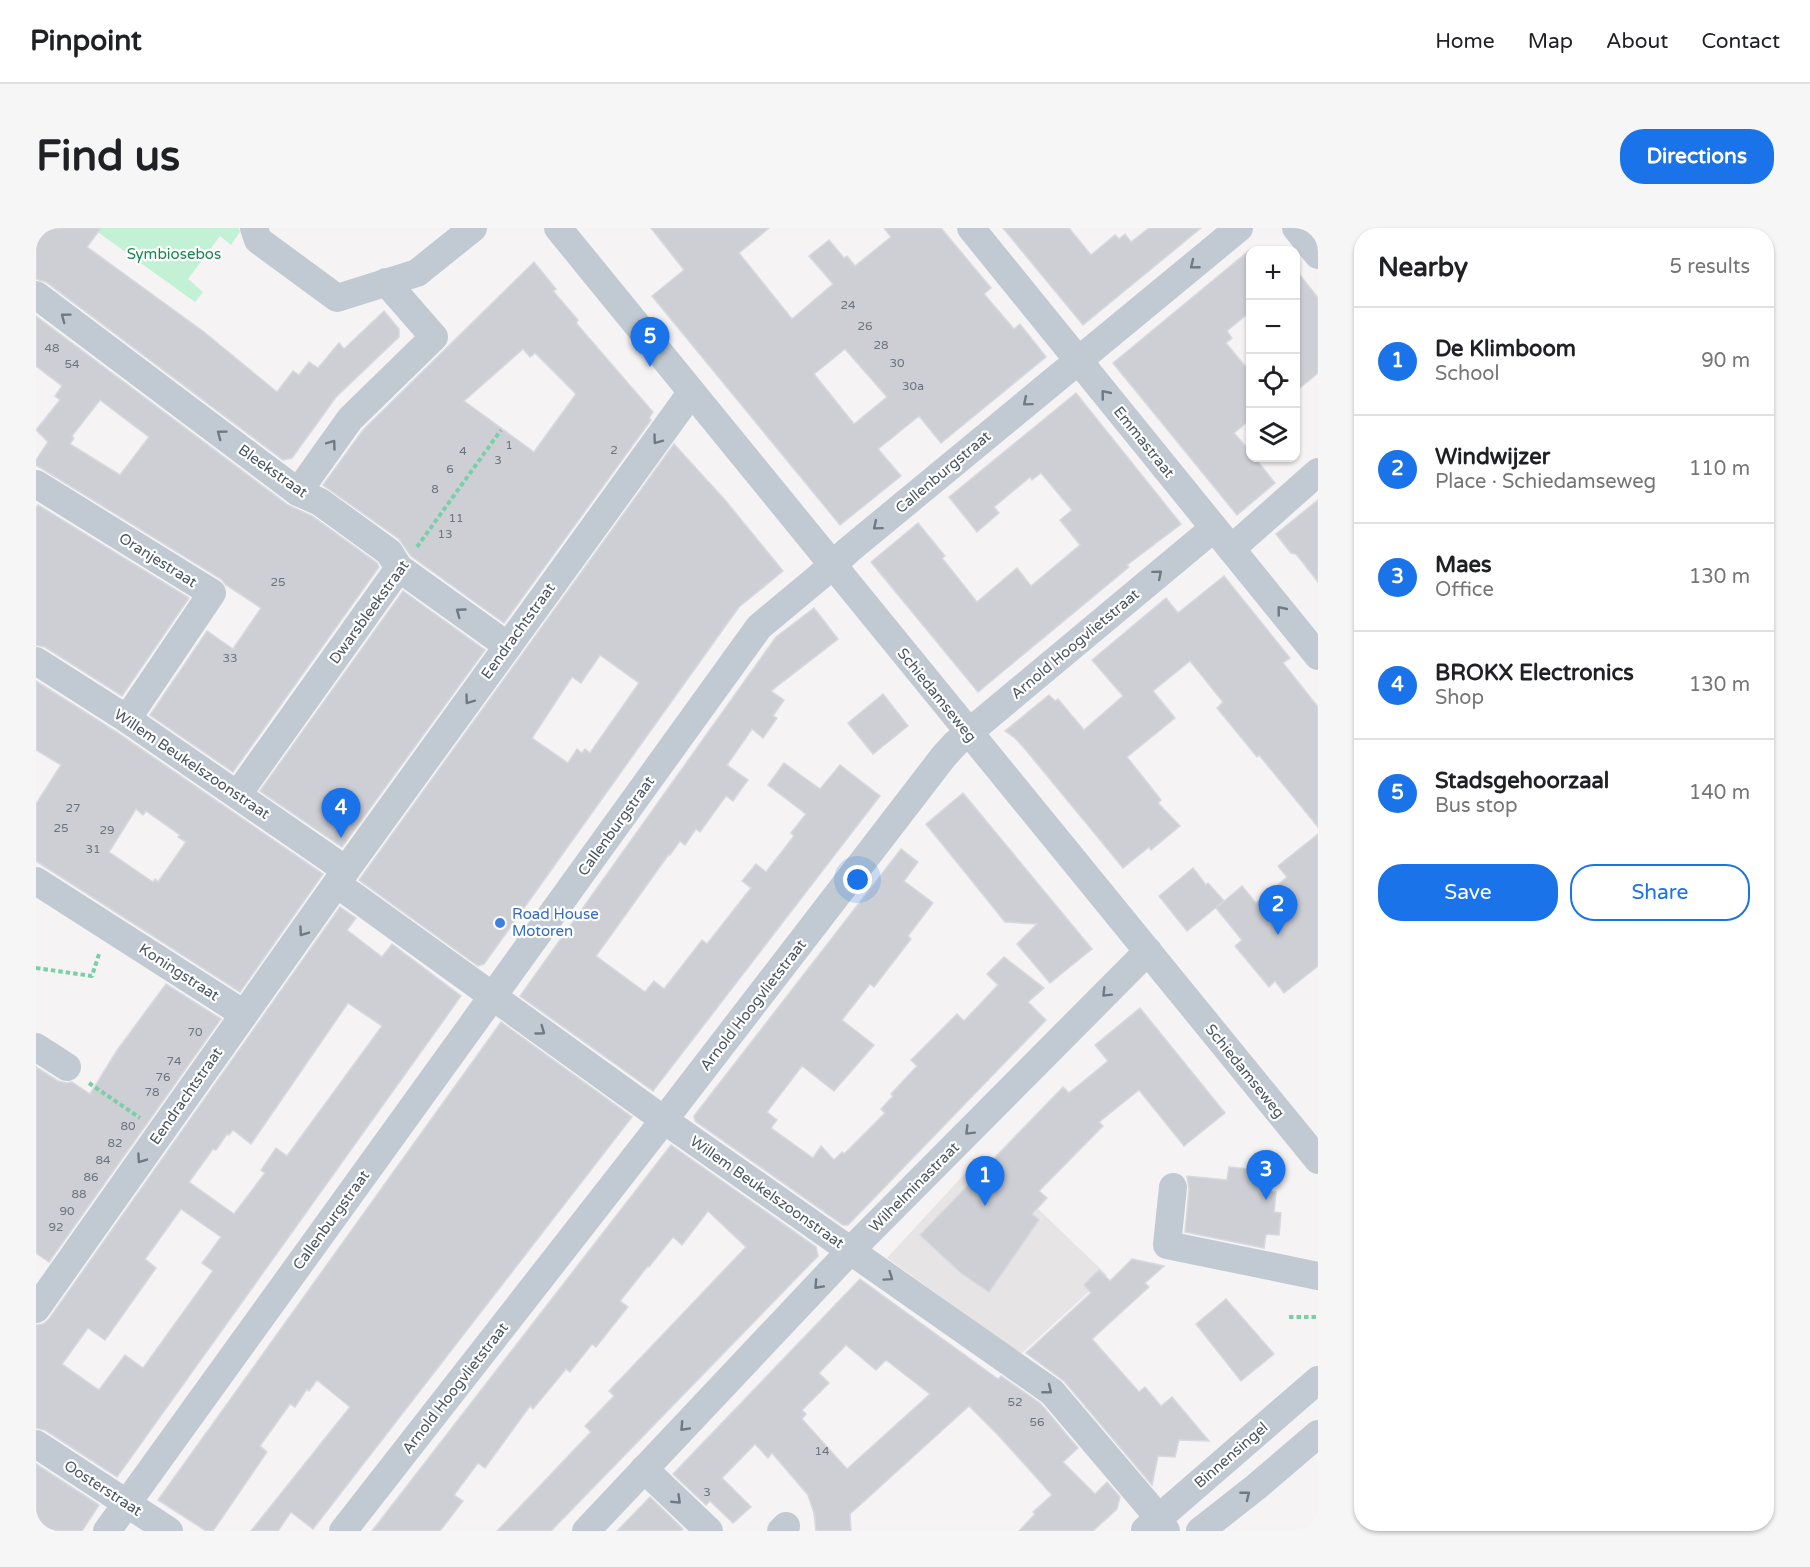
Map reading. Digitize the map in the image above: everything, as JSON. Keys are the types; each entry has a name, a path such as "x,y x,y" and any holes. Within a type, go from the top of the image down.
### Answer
{"street":[{"path":"254,228 258,240 337,298 417,273 473,228"},
{"name":"Schiedamseweg","path":"558,228 1318,1160"},
{"name":"Emmastraat","path":"971,228 1318,656"},
{"name":"Callenburgstraat","path":"107,1531 759,627 1239,228"},
{"path":"1296,228 1318,255"},
{"path":"298,492 350,419 434,337 387,282"},
{"name":"Bleekstraat","path":"36,296 298,492 321,502 389,552 399,568 508,646"},
{"name":"Eendrachtstraat","path":"36,1308 44,1279 160,1132 691,393"},
{"name":"Arnold Hoogvlietstraat","path":"343,1531 944,756 969,733 1222,538 1318,472"},
{"name":"Oranjestraat","path":"36,484 212,593 127,719"},
{"name":"Dwarsbleekstraat","path":"238,794 399,568"},
{"name":"Willem Beukelszoonstraat","path":"36,661 238,794 494,997 664,1120 1052,1392 1156,1527"},
{"name":"Koningstraat","path":"36,881 244,1014"},
{"name":"Wilhelminastraat","path":"586,1531 851,1251 1148,951"},
{"path":"36,1047 67,1067"},
{"path":"1173,1187 1167,1245 1318,1276"},
{"name":"Binnensingel","path":"1156,1527 1318,1380"},
{"path":"1200,1531 1318,1434"},
{"name":"Oosterstraat","path":"36,1444 169,1531"},
{"path":"644,1469 709,1531"}],"path":[{"name":"Dwarsbleekstraat","path":"399,568 412,554 501,430"},
{"path":"36,968 92,976 100,950 114,931"},
{"path":"67,1067 160,1132"},
{"path":"1289,1317 1318,1317"}],"shaded area":[{"path":"982,1155 1107,1275 1021,1354 887,1258"}],"green space":[{"name":"Symbiosebos","path":"92,228 239,228 240,232 231,245 220,236 188,279 203,292 195,302"}],"building":[{"path":"36,228 101,228 87,247 204,332 277,392 293,371 299,375 309,362 318,368 339,343 344,349 384,311 399,329 399,337 336,397 292,458 283,460 46,282 36,279"},
{"path":"651,228 769,228 739,253 792,319 833,284 809,256 829,240 844,258 847,256 855,266 891,237 884,228 941,228 991,288 984,294 1014,329 1020,324 1046,357 941,443 919,416 878,449 901,476 840,525 652,296 684,270","holes":["845,349 887,397 854,424 814,374"]},
{"path":"1003,228 1069,228 1091,255 1115,235 1119,239 1125,234 1131,242 1149,228 1201,228 1083,325"},
{"path":"1246,253 1246,315 1227,331 1232,338 1226,343 1246,367 1246,423 1234,433 1246,446 1246,462 1258,462 1275,483 1237,515 1113,363"},
{"path":"534,262 556,289 553,291 578,320 576,323 653,412 649,418 651,420 504,623 411,556 399,539 323,485 363,430","holes":["523,349 530,357 535,353 576,394 534,452 464,401"]},
{"path":"1300,275 1318,298 1318,373 1300,388"},
{"path":"36,316 288,505 312,516 377,563 379,567 233,772 150,715 207,631 233,649 261,608 226,585 221,579 36,465 36,460 48,442 36,430 60,400 55,396 62,386 36,366","holes":["100,400 149,437 120,475 70,444 74,438 72,436"]},
{"path":"1076,393 1181,524 1127,565 1129,567 978,692 871,562 918,523 945,556 942,558 977,602 1017,568 1031,586 1080,545 1060,520 1072,510 1041,473 1032,480 1030,477 994,507 999,513 977,532 949,497"},
{"path":"674,444 725,500 783,571 739,607 484,964 478,966 359,880","holes":["600,655 639,683 590,753 585,749 582,753 577,749 568,763 532,738 572,677 581,683"]},
{"path":"1318,500 1318,582 1296,554 1291,553 1276,534"},
{"path":"38,505 189,598 122,696 45,647 36,645 36,507"},
{"path":"1224,576 1290,658 1283,663 1318,707 1318,827 1217,708 1223,702 1190,661 1153,691 1175,718 1127,757 1161,800 1158,803 1180,826 1151,850 1149,847 1123,868 1025,749 1005,731 1049,695 1055,701 1058,699 1084,730 1123,696 1092,660 1166,598 1178,613"},
{"path":"403,591 485,650 342,847 260,791"},
{"path":"814,608 838,639 771,691 784,700 773,716 777,718 763,738 752,729 727,765 748,780 733,801 726,796 700,832 696,829 685,845 680,841 596,956 645,992 654,981 664,989 702,940 707,944 751,888 742,881 756,864 766,872 794,836 791,833 806,814 768,785 784,763 820,789 840,765 880,796 653,1091 520,996 776,637"},
{"path":"36,681 118,733 323,874 240,992 36,861 36,804 61,765 36,750","holes":["136,809 143,815 146,811 180,835 178,837 186,842 158,882 155,879 153,882 109,852"]},
{"path":"883,694 908,726 873,754 848,723"},
{"path":"963,793 1092,949 1050,983 1017,944 1037,924 1005,922 926,824"},
{"path":"1318,834 1318,966 1284,993 1275,981 1269,987 1235,946 1242,940 1216,908 1242,886 1256,903 1287,877 1278,866"},
{"path":"901,849 918,862 904,881 933,903 908,936 911,939 874,987 870,984 842,1020 874,1045 834,1091 802,1066 767,1112 777,1120 771,1128 813,1158 821,1146 834,1160 842,1152 844,1154 885,1113 881,1109 893,1096 891,1094 917,1066 911,1060 957,1014 964,1021 998,985 987,974 1004,957 1044,988 1028,1002 1046,1020 848,1225 843,1225 695,1121 694,1116"},
{"path":"1193,868 1206,885 1208,883 1224,901 1187,931 1159,896"},
{"path":"340,907 356,918 347,930 382,957 392,944 461,996 117,1477 45,1430 36,1428 36,1325 43,1324 49,1319","holes":["348,1003 382,1026 287,1156 276,1148 261,1170 265,1173 234,1214 189,1182 213,1149 216,1150 227,1134 229,1135 233,1130 251,1144","181,1209 221,1237 202,1263 213,1271 143,1368 125,1355 99,1390 62,1364 88,1328 105,1340 156,1268 145,1259"]},
{"path":"166,984 221,1019 49,1262 36,1253 36,1067 58,1081 72,1082 90,1094 118,1049"},
{"path":"1140,1008 1225,1113 1184,1146 1139,1090 1099,1122 1103,1126 1039,1191 1047,1198 1032,1214 1039,1220 989,1292 961,1273 920,1235 1063,1087 1069,1093 1108,1061 1095,1045"},
{"path":"501,1022 632,1117 313,1529 291,1512 278,1531 251,1531 350,1407 317,1380 309,1391 307,1389 295,1407 290,1404 260,1446 267,1452 213,1531 206,1531 158,1500"},
{"path":"671,1145 816,1247 818,1256 551,1531 497,1531 591,1432 585,1426 614,1396 609,1391 746,1247 708,1211 682,1245 673,1237 648,1266 620,1301 628,1307 596,1347 592,1344 570,1372 566,1369 533,1409 530,1406 485,1468 478,1463 454,1495 463,1501 440,1531 372,1531"},
{"path":"1229,1167 1271,1171 1270,1191 1276,1192 1274,1212 1281,1213 1279,1235 1266,1234 1264,1248 1185,1232 1189,1189 1187,1176 1227,1180"},
{"path":"1132,1259 1164,1266 1145,1283 1149,1287 1092,1339 1139,1392 1145,1387 1161,1406 1172,1397 1209,1441 1179,1440 1175,1457 1158,1456 1152,1485 1064,1381 1026,1353 1091,1293 1084,1285 1099,1270 1110,1281"},
{"path":"860,1279 998,1379 1001,1376 1041,1404 1078,1448 1063,1462 1095,1494 1107,1482 1120,1497 1117,1509 1093,1531 1019,1531 1035,1514 1033,1512 1052,1495 969,1406 850,1514 851,1531 816,1531 814,1513 808,1495 772,1453 768,1458 755,1444 722,1478 751,1507 733,1523 710,1501 706,1505 673,1474","holes":["846,1345 876,1370 886,1360 930,1394 847,1469 802,1419 806,1414 802,1410 829,1383 819,1373"]},
{"path":"1226,1299 1274,1354 1241,1381 1196,1324"},
{"path":"36,1464 99,1505 82,1531 36,1531"},
{"path":"650,1497 683,1529 681,1531 617,1531"}],"place":[{"name":"Stadsgehoorzaal","path":"650,367"},
{"name":"BROKX Electronics","path":"341,838"},
{"name":"Road House Motoren","path":"500,923"},
{"name":"Windwijzer","path":"1278,935"},
{"name":"Maes","path":"1266,1200"},
{"name":"De Klimboom","path":"985,1206"}]}
